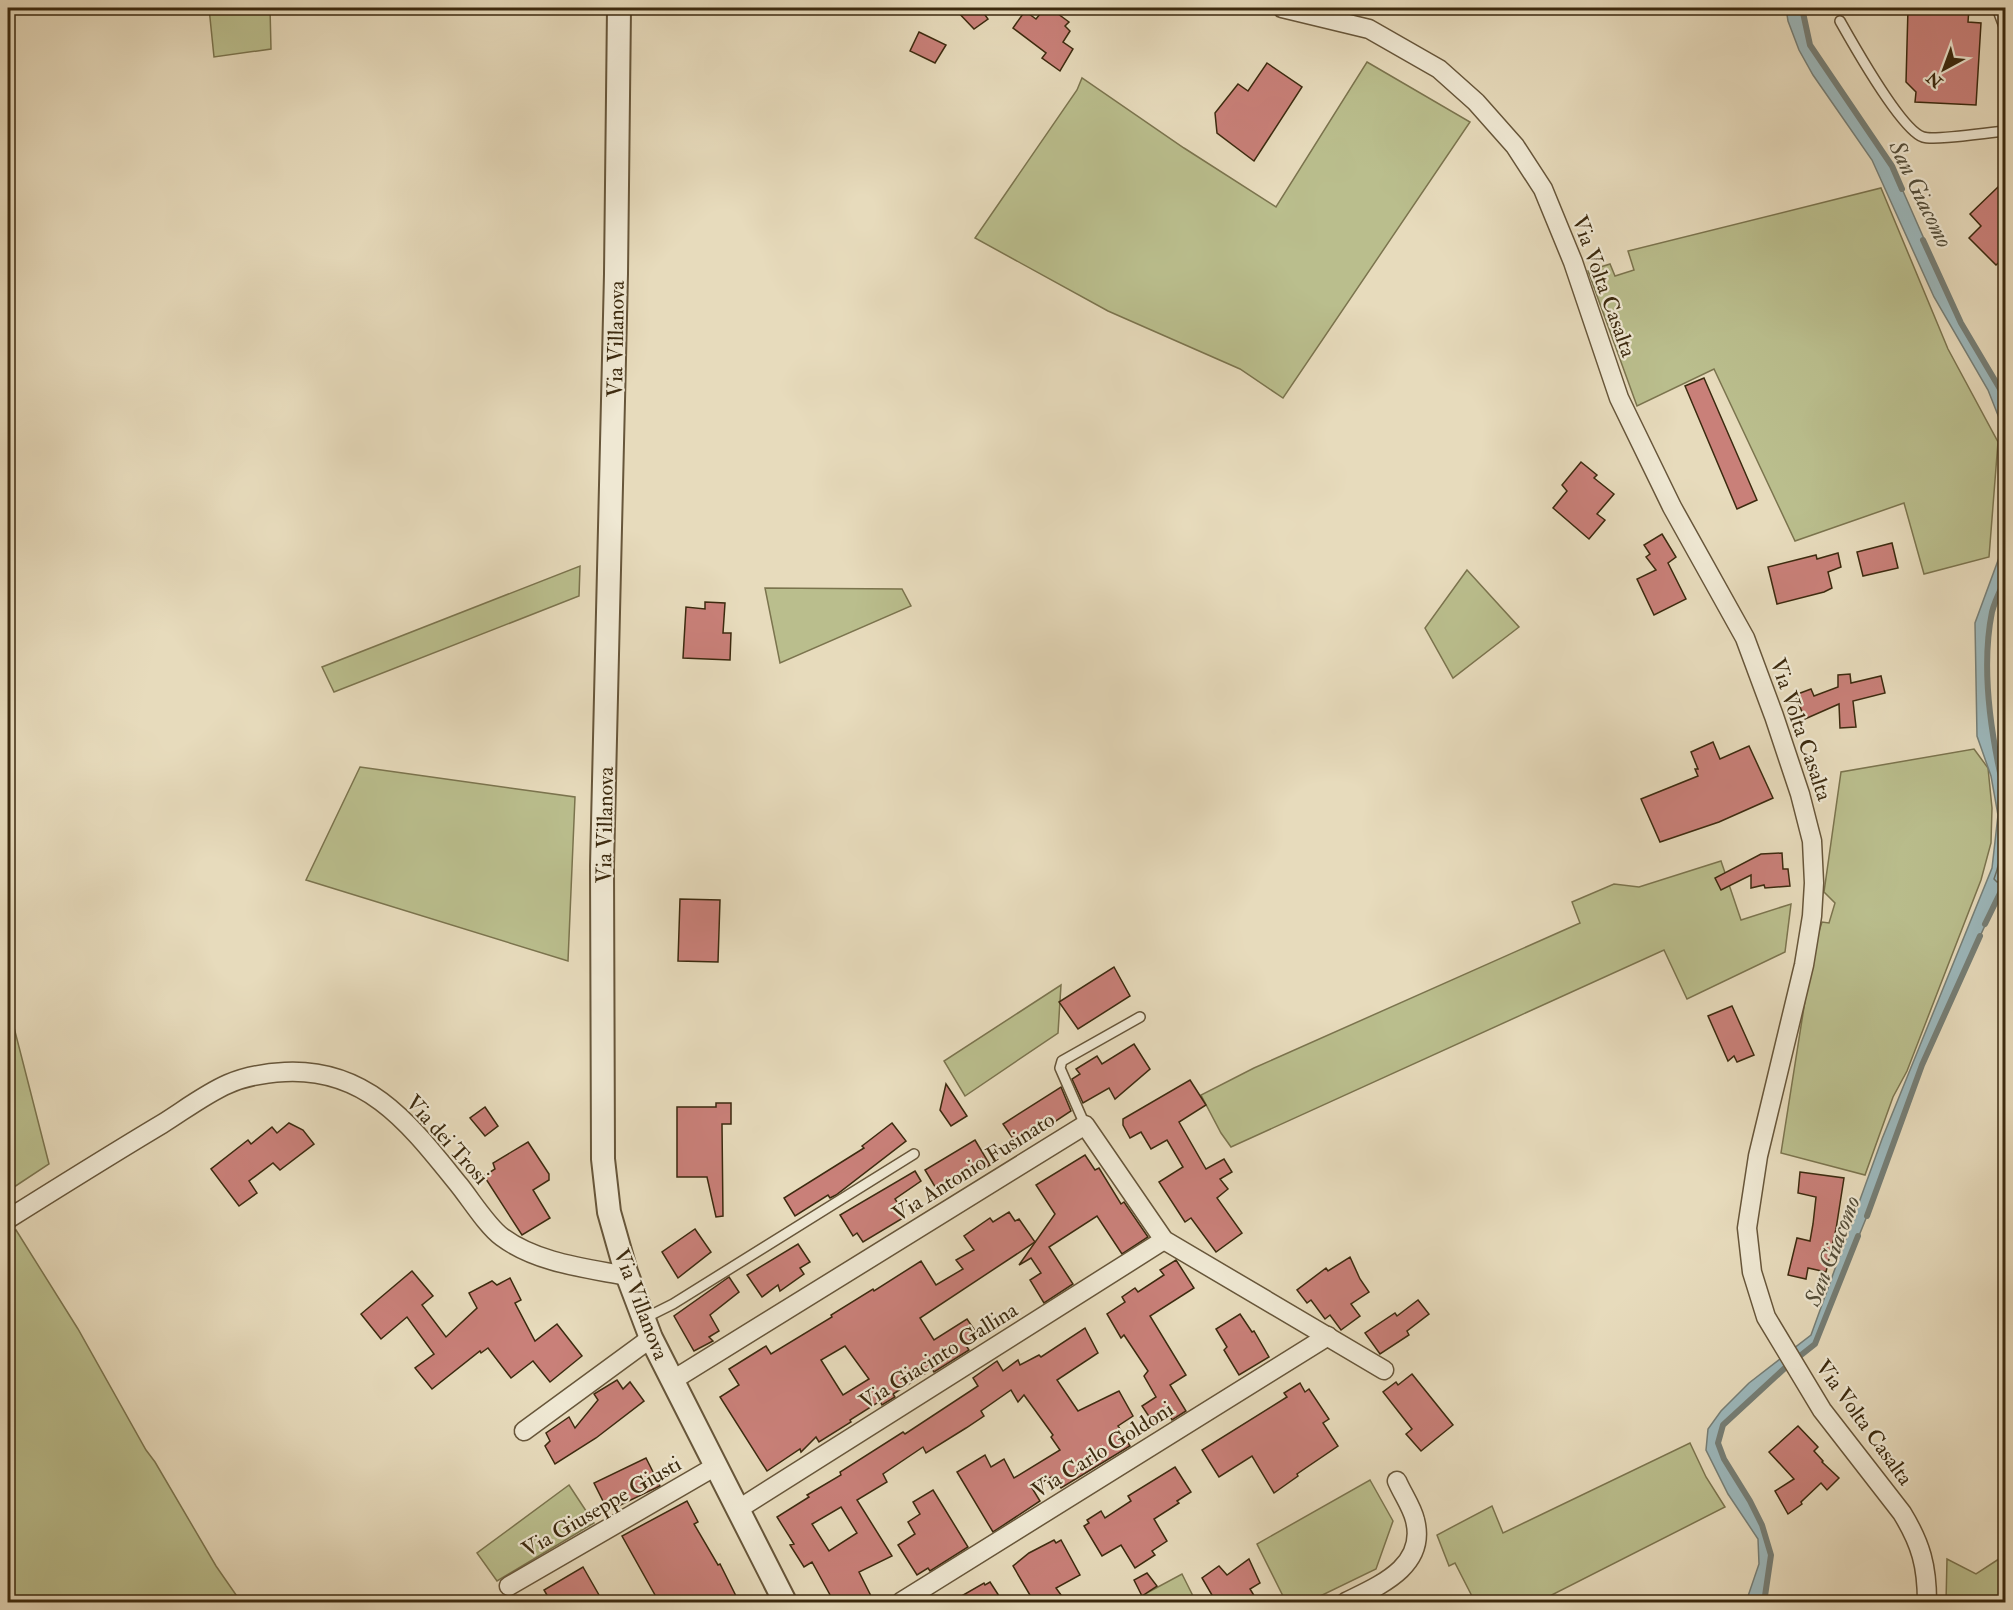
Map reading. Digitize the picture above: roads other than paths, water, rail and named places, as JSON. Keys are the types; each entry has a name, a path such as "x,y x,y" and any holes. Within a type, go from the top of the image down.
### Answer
{"street":[{"name":"Via Villanova","path":"619,8 616,274 603,866 603,1159 609,1212 627,1276 647,1328 785,1602"},
{"name":"Via Volta Casalta","path":"1282,8 1369,29 1439,69 1476,102 1515,146 1548,199 1573,262 1619,398 1672,507 1745,638 1800,794 1812,841 1814,883 1812,916 1804,965 1758,1156 1747,1228 1752,1272 1766,1317 1822,1410 1912,1529 1926,1572 1927,1602"},
{"name":"Via dei Trosi","path":"8,1219 228,1084 265,1073 319,1072 347,1081 371,1094 397,1114 501,1236 519,1248 563,1263 627,1276"},
{"name":"Via Antonio Fusinato","path":"673,1380 1085,1125 1164,1240 1384,1370"},
{"name":"Via Giacinto Gallina","path":"737,1510 1164,1240"},
{"path":"524,1431 647,1328"},
{"name":"Via Carlo Goldoni","path":"901,1602 1328,1336"},
{"name":"Via Giuseppe Giusti","path":"509,1586 716,1466"},
{"path":"1346,1602 1389,1580 1404,1568 1411,1555 1416,1539 1415,1520 1396,1481"}],"lane":[{"path":"1997,8 2006,32"},
{"path":"1840,21 1861,60 1897,111 1908,126 1923,137 1938,138 2006,131"},
{"name":"Via Antonio Fusinato","path":"1085,1125 1060,1068 1062,1061 1140,1017"},
{"path":"647,1328 673,1304 914,1154"}],"water":[{"path":"1786,8 1802,8 1810,45 1892,166 1961,323 2005,399 2005,433 1988,390 1934,297 1872,160 1813,75 1799,50 1788,21"},
{"path":"2005,523 2005,578 1993,610 1988,644 1988,679 1990,723 2005,799 2005,881 1922,1065 1880,1184 1815,1344 1786,1367 1723,1425 1718,1443 1724,1459 1762,1525 1771,1555 1765,1596 1762,1602 1746,1602 1759,1564 1758,1539 1728,1494 1706,1450 1708,1429 1721,1411 1749,1383 1811,1335 1882,1139 1992,868 1998,815 1991,776 1977,736 1975,623 2000,555"}],"waterway":[{"name":"San Giacomo","path":"1802,8 1810,45 1892,166 1902,189"},
{"name":"San Giacomo","path":"1923,240 1961,323 2006,399"},
{"name":"San Giacomo","path":"2006,578 1992,612 1987,658 1992,730 2006,799"},
{"name":"San Giacomo","path":"1985,924 2006,881"},
{"name":"San Giacomo","path":"1867,1216 1922,1065 1980,936"},
{"name":"San Giacomo","path":"1762,1602 1765,1596 1771,1555 1762,1525 1724,1459 1718,1443 1723,1425 1786,1367 1815,1344 1858,1236"}]}
